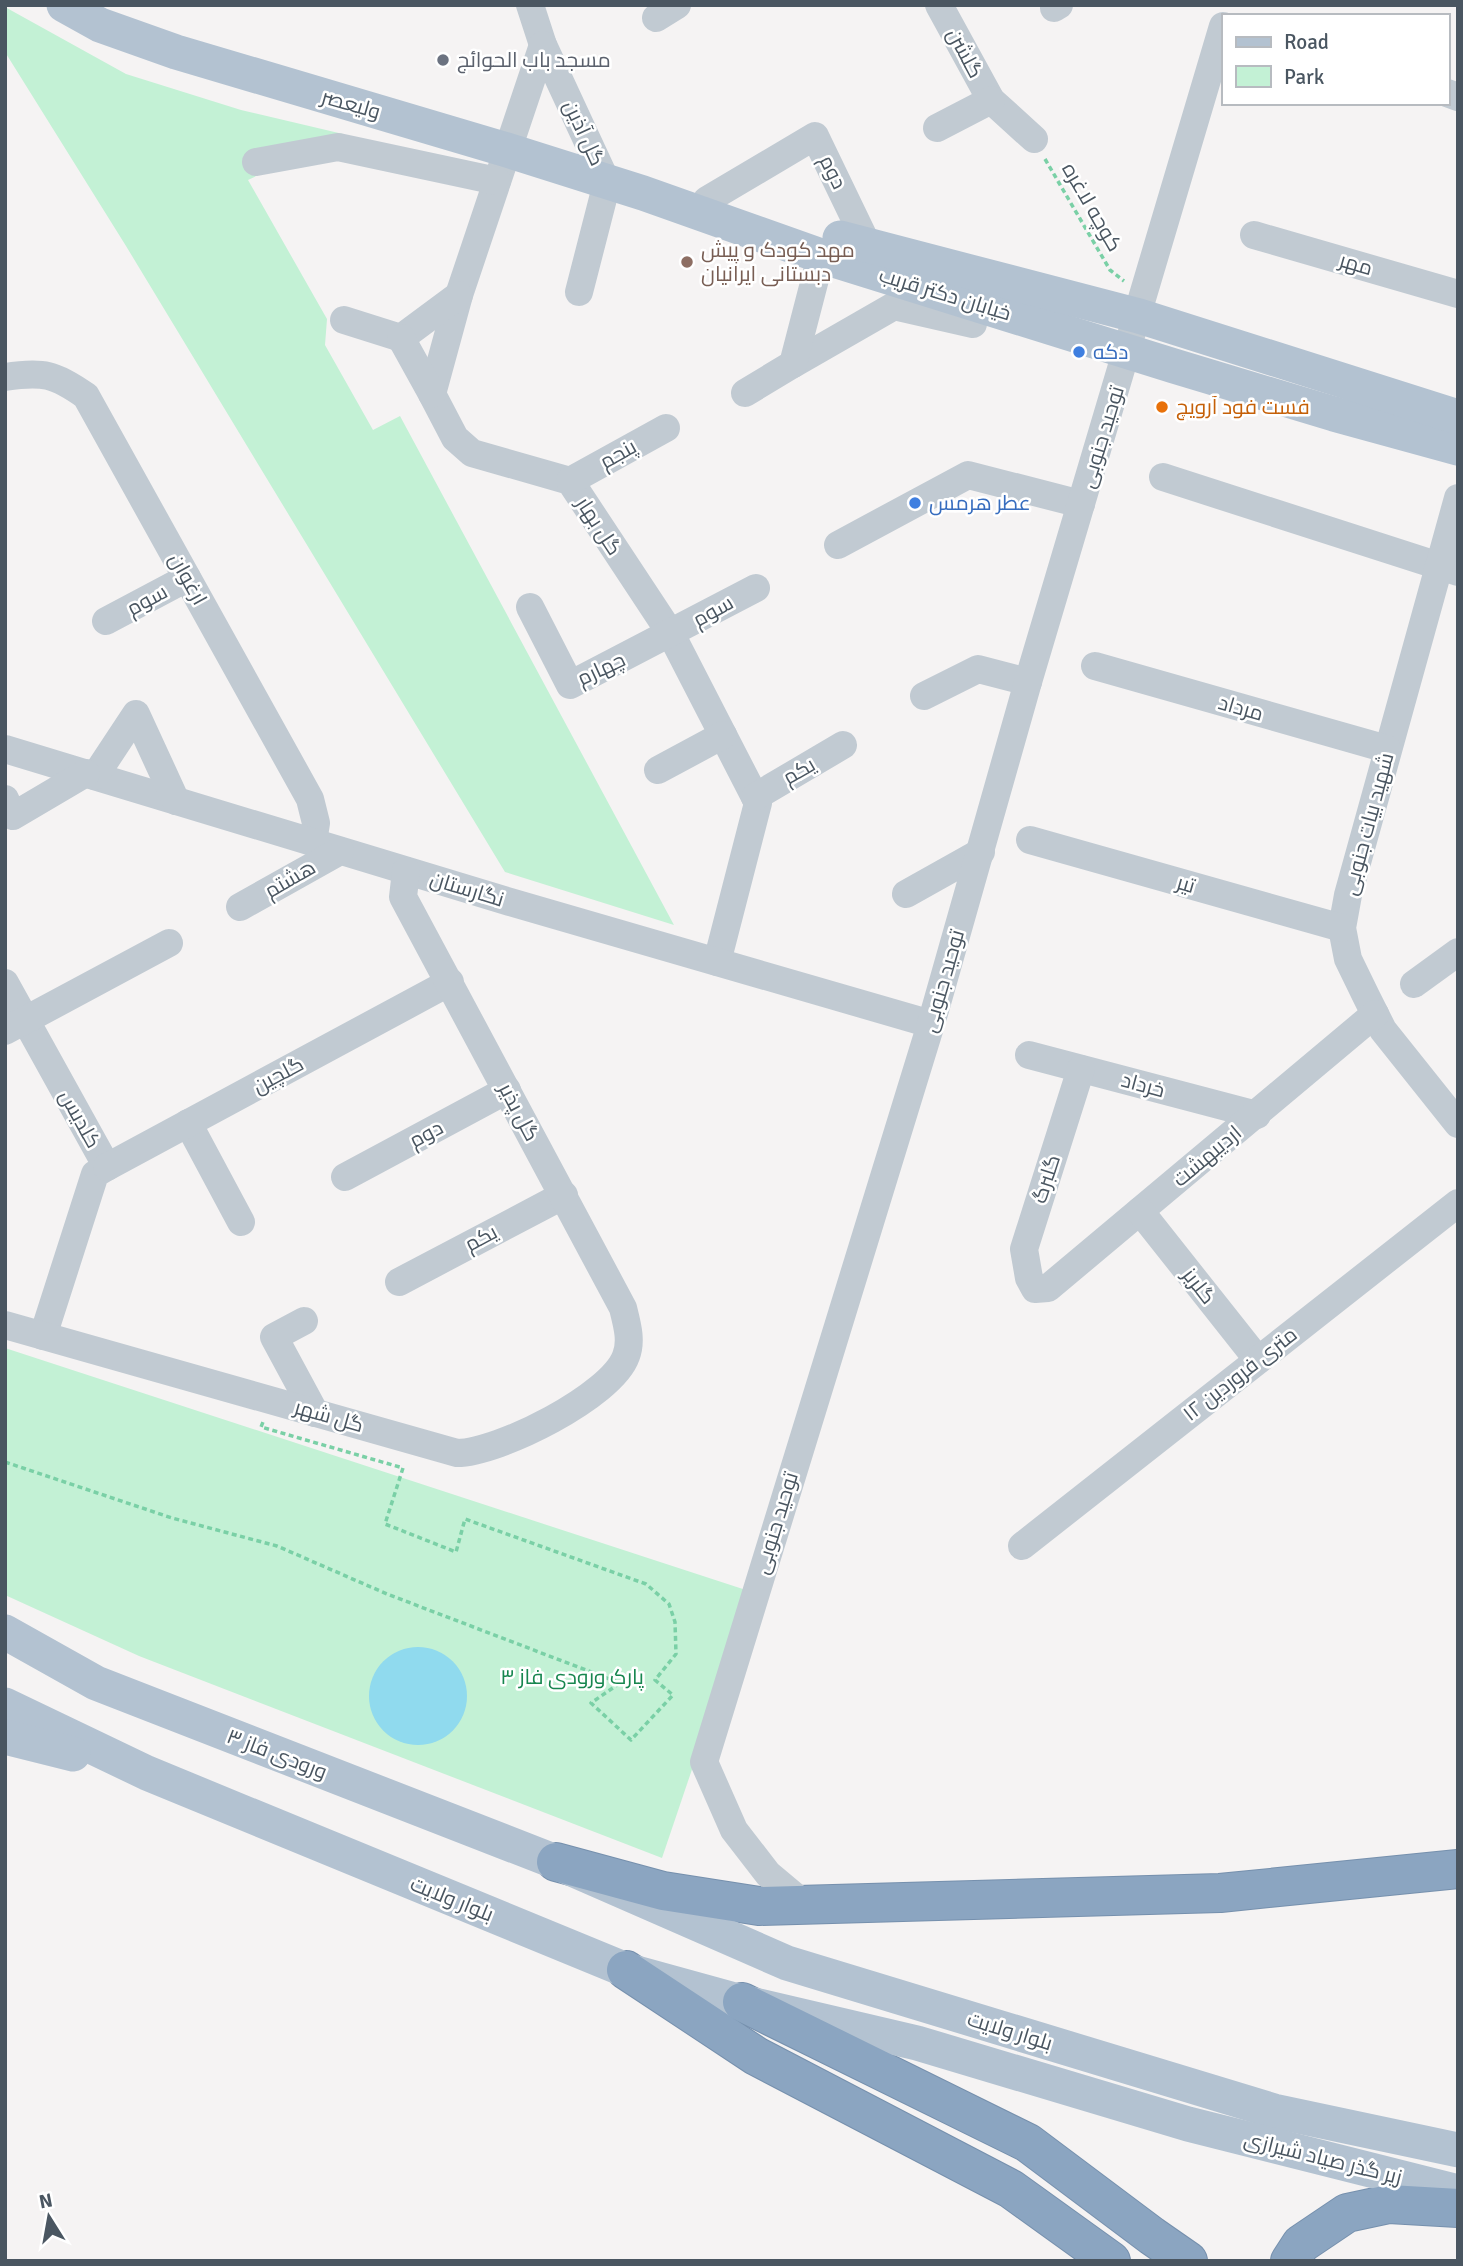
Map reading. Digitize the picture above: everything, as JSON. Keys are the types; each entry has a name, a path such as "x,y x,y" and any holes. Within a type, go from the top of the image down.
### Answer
{"highway":[{"path":"556,1861 663,1891 759,1906 1220,1894 1458,1869"},
{"path":"626,1970 756,2056 1011,2189 1111,2261"},
{"path":"741,2002 1028,2143 1188,2261"},
{"path":"1290,2261 1301,2244 1347,2213 1389,2204 1458,2208"}],"main road":[{"name":"ولیعصر","path":"64,5 100,25 502,165 607,183 643,193"},
{"name":"خیابان دکتر قریب","path":"643,193 707,200 868,246 1134,301 1458,417"},
{"name":"خیابان دکتر قریب","path":"643,193 821,256 1334,414 1458,448"},
{"name":"ورودی فاز ۳","path":"5,1632 96,1683 556,1861"},
{"path":"5,1655 96,1683"},
{"name":"بلوار ولایت","path":"5,1705 147,1773 626,1970 741,2002 917,2043"},
{"path":"5,1737 147,1773"},
{"name":"بلوار ولایت","path":"556,1861 787,1963 1274,2111"},
{"name":"زیر گذر صیاد شیرازی","path":"917,2043 1188,2124 1458,2192"},
{"name":"زیر گذر صیاد شیرازی","path":"1274,2111 1458,2150"}],"street":[{"name":"گل آذین","path":"530,5 543,45 607,183"},
{"name":"گلشن","path":"939,5 991,100"},
{"name":"توحید جنوبی","path":"805,1905 768,1874 734,1830 704,1762 931,1024 1028,682 1128,350 1134,301 1222,29"},
{"path":"432,394 459,295 543,45"},
{"path":"937,128 991,100 1034,139"},
{"name":"دوم","path":"707,200 815,136 868,246"},
{"path":"256,162 338,147 502,165"},
{"path":"579,292 607,183"},
{"name":"مهر","path":"1254,235 1458,294"},
{"path":"793,364 821,256"},
{"path":"344,320 401,338 459,295"},
{"path":"745,393 894,306 973,324"},
{"name":"گل بهار","path":"401,338 455,438 472,453 570,481 671,634 755,797"},
{"name":"ارغوان","path":"5,377 39,373 54,376 86,396 310,799 316,823 313,842"},
{"name":"پنجم","path":"570,481 666,428"},
{"path":"838,545 968,475 1082,504"},
{"path":"1163,477 1448,569"},
{"name":"شهید بیات جنوبی","path":"1458,498 1448,569 1387,749 1348,895 1342,928 1348,959 1384,1030 1458,1124"},
{"name":"سوم","path":"106,621 187,578"},
{"name":"سوم","path":"671,634 756,588"},
{"name":"چهارم","path":"530,607 570,685 671,634"},
{"name":"مرداد","path":"1096,666 1387,749"},
{"path":"924,696 978,670 1028,682"},
{"path":"5,800 13,816 90,775 136,714 176,801"},
{"path":"658,769 723,735"},
{"name":"یکم","path":"755,797 844,745"},
{"name":"نگارستان","path":"5,749 406,871 931,1024"},
{"path":"717,962 758,803 755,797"},
{"name":"تیر","path":"1030,841 1342,928"},
{"name":"هشتم","path":"240,907 340,851"},
{"path":"906,894 981,852"},
{"name":"گل پذیر","path":"406,871 403,897 623,1308 628,1327 627,1355"},
{"path":"16,1026 169,943"},
{"path":"1414,984 1458,952"},
{"name":"گلچین","path":"107,1167 450,982"},
{"name":"کلدیس","path":"5,983 16,1026 107,1167 96,1174 43,1336"},
{"name":"اردیبهشت","path":"1035,1289 1048,1288 1375,1014"},
{"name":"خرداد","path":"1029,1055 1257,1115"},
{"name":"گلبرگ","path":"1035,1289 1029,1278 1024,1249 1081,1069"},
{"name":"دوم","path":"345,1177 507,1090"},
{"path":"188,1124 241,1222"},
{"name":"یکم","path":"398,1282 564,1195"},
{"name":"۱۲ متری فروردین","path":"1022,1546 1458,1203"},
{"name":"گلریز","path":"1140,1211 1258,1360"},
{"path":"304,1321 274,1337 315,1413"},
{"name":"گل شهر","path":"5,1325 315,1413 469,1453 510,1439 590,1398 617,1374 627,1355"}],"path":[{"name":"کوچه لاغره","path":"1034,139 1110,270 1134,301"},
{"path":"5,1462 172,1518 277,1546 387,1594 620,1683 591,1703 631,1740 673,1695 655,1680 676,1654 675,1622 669,1604 646,1584 465,1519 456,1552 385,1524 403,1468 261,1427 269,1400"}],"green space":[{"path":"5,7 126,74 241,110 343,134 248,180 327,319 325,345 373,430 400,416 674,925 505,872 126,246 5,52"},
{"name":"پارک ورودی فاز ۳","path":"5,1348 752,1592 662,1858 139,1656 5,1595"}],"water":[{"path":"418,1647 437,1651 453,1661 463,1677 467,1696 463,1715 453,1731 437,1741 418,1745 399,1741 383,1731 373,1715 369,1696 373,1677 383,1661 399,1651"}],"place":[{"name":"مسجد باب الحوائج","path":"443,60"},
{"name":"مهد کودک و پیش دبستانی ایرانیان","path":"687,262"},
{"name":"دکه","path":"1079,352"},
{"name":"فست فود آرویچ","path":"1162,407"},
{"name":"عطر هرمس","path":"915,503"}]}
